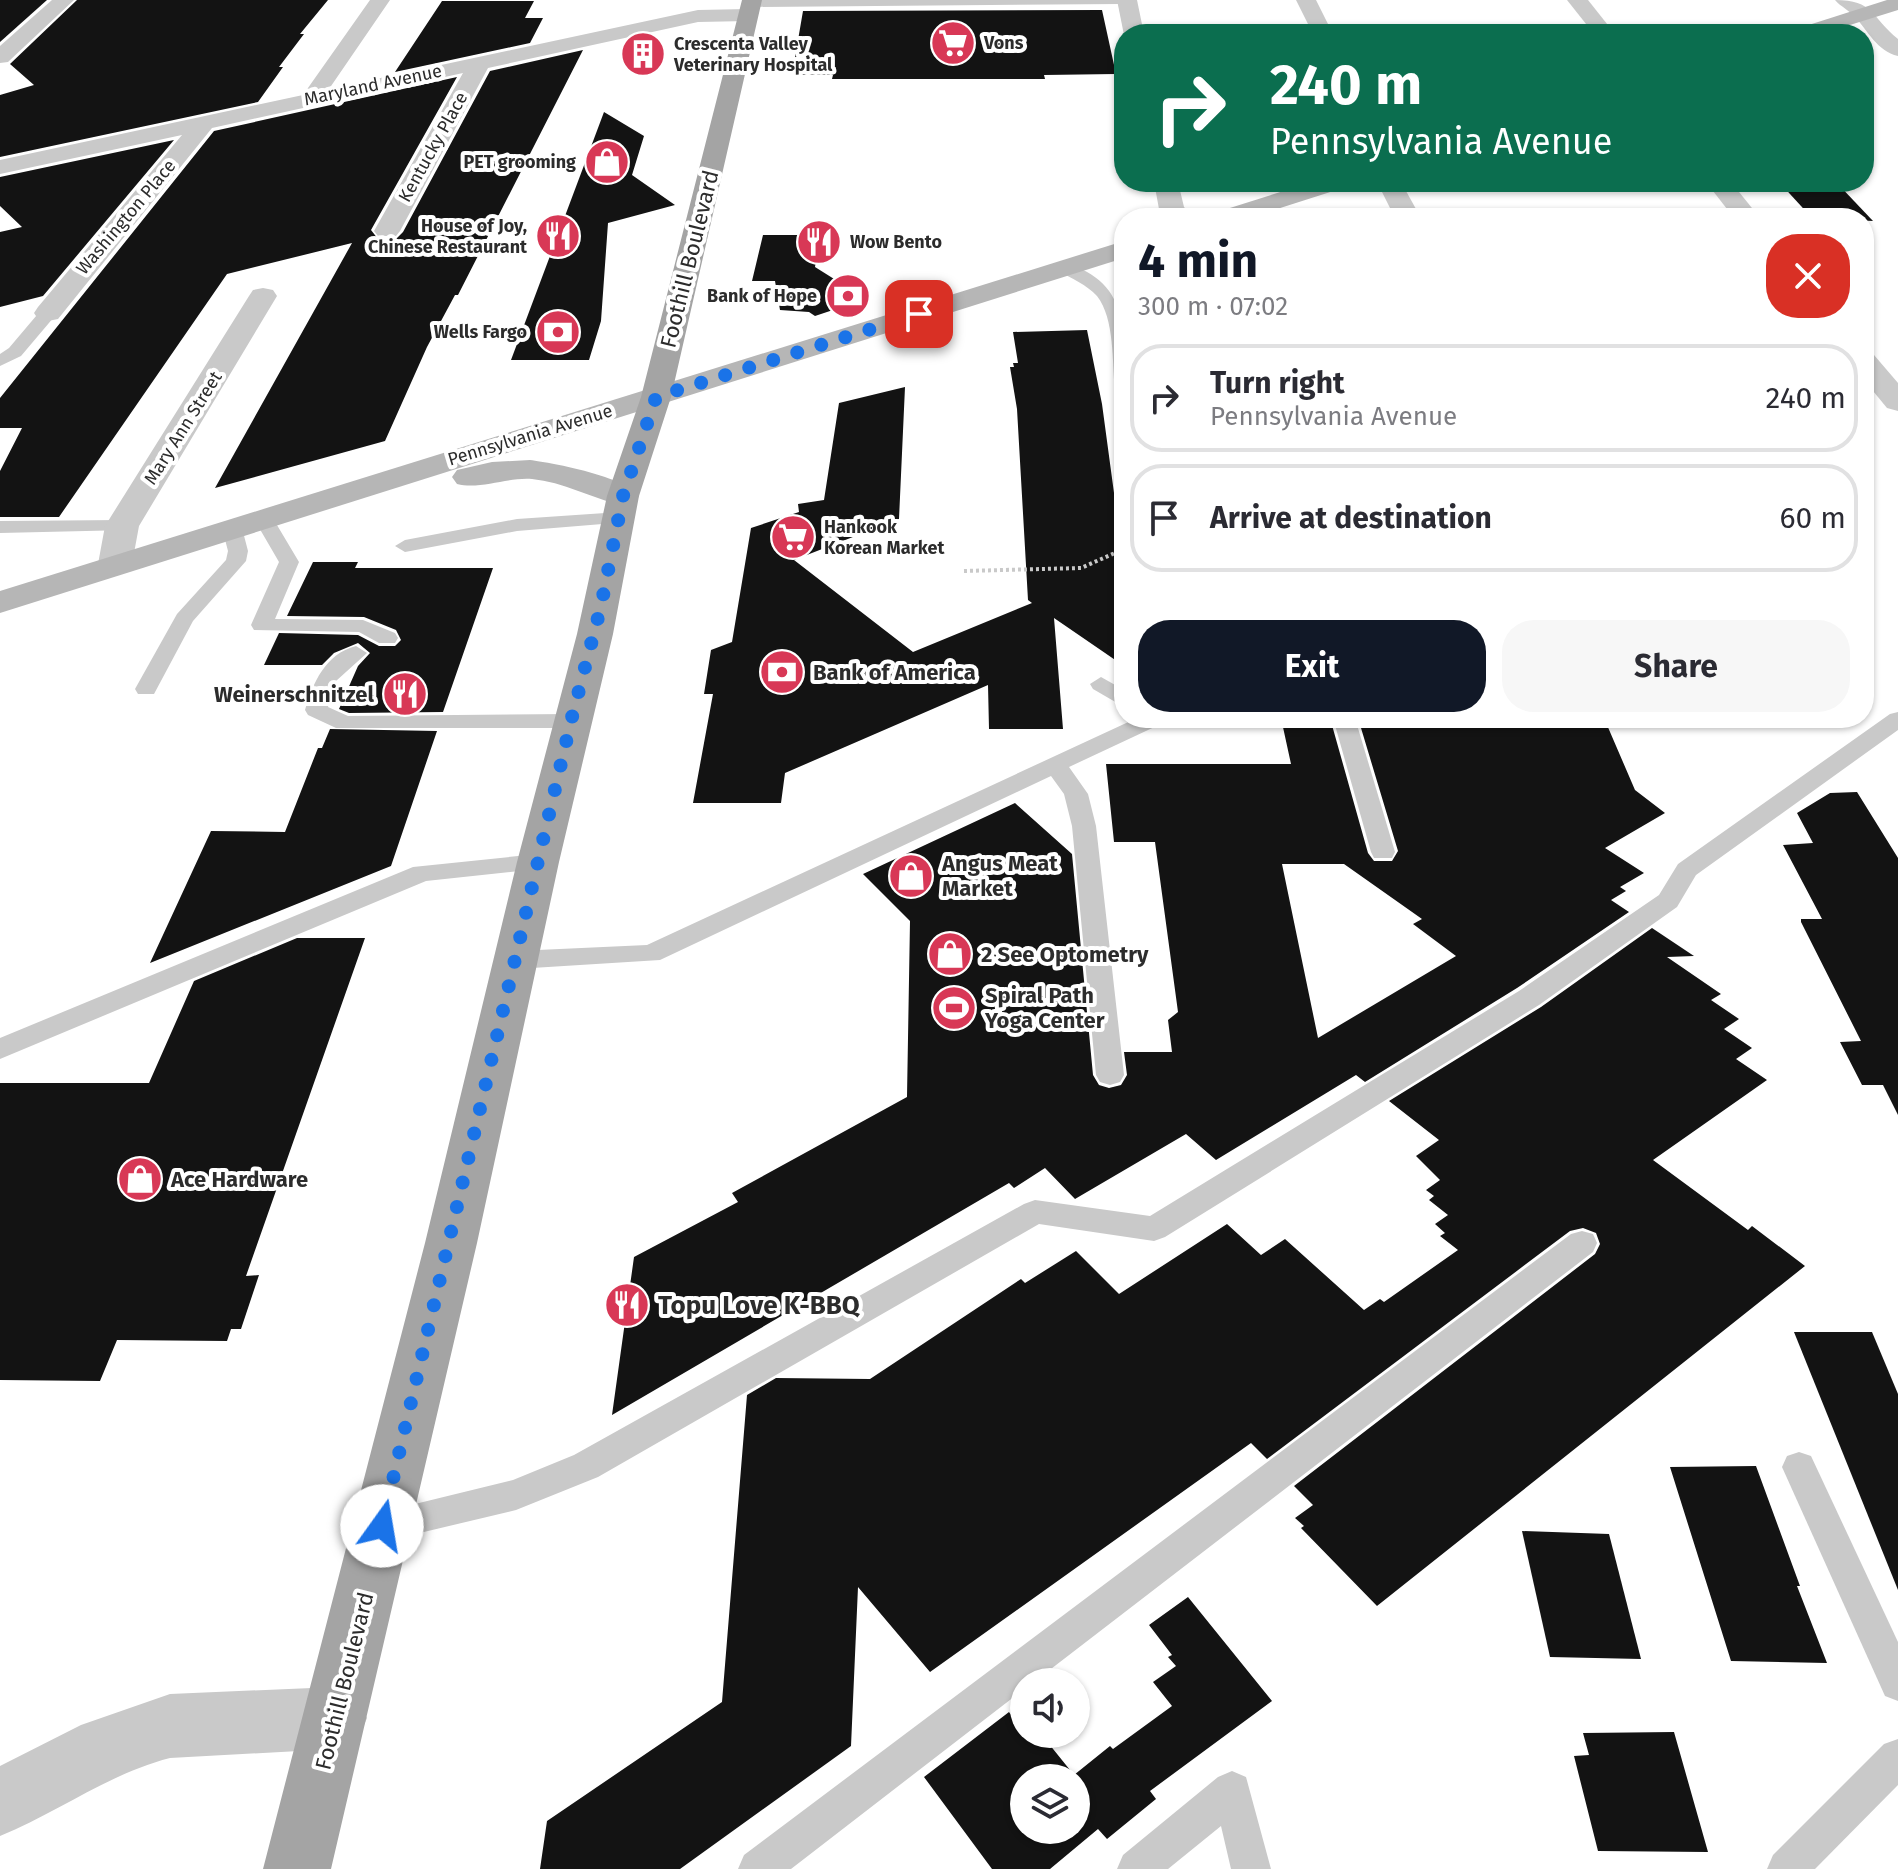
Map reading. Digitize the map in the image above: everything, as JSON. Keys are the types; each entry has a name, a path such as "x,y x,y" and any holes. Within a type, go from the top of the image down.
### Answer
{"main road":[{"path":"1832,24 1898,3"},
{"name":"Foothill Boulevard","path":"297,1869 382,1526 571,721 595,634 621,507 656,397 750,6"},
{"path":"1257,208 1306,192"},
{"name":"Pennsylvania Avenue","path":"0,602 1114,252"},
{"name":"Pennsylvania Avenue","path":"395,477 441,484 496,470 529,467 621,507"}],"street":[{"path":"0,57 64,0"},
{"path":"311,99 380,0"},
{"path":"1124,0 1131,24"},
{"path":"1306,0 1318,24"},
{"path":"1577,0 1597,24"},
{"path":"1845,0 1864,14 1870,24"},
{"name":"Maryland Avenue","path":"0,167 750,6"},
{"path":"1874,30 1898,50"},
{"name":"Kentucky Place","path":"387,231 480,62"},
{"name":"Washington Place","path":"48,313 205,122"},
{"path":"1726,192 1739,208"},
{"name":"Mary Ann Street","path":"115,564 122,526 263,296"},
{"path":"1874,373 1898,402"},
{"path":"0,1803 111,1744 144,1732 170,1726 335,1718"}],"lane":[{"path":"750,6 1124,0"},
{"path":"1064,268 1100,289 1107,298 1114,322"},
{"path":"0,361 15,352 48,313"},
{"path":"405,546 621,507"},
{"path":"264,519 289,562 262,625 363,626 387,638"},
{"path":"0,527 122,526"},
{"path":"146,689 184,618 236,561 238,551 232,528"},
{"path":"356,653 326,678 316,710 344,723 571,721"},
{"path":"1101,684 1114,693"},
{"path":"382,1526 516,1495 586,1466 1035,1212 1154,1229 1529,998 1668,901 1687,870 1898,719"},
{"path":"516,960 651,954 1131,728"},
{"path":"1347,728 1383,852"},
{"path":"1055,765 1076,794 1084,826 1110,1075"},
{"path":"0,1049 422,873 538,862"},
{"path":"758,1869 1582,1243"},
{"path":"1799,1467 1898,1683"},
{"path":"1787,1869 1898,1758"},
{"path":"1137,1869 1232,1791 1251,1869"}],"path":[{"path":"964,571 1081,568 1114,553"}],"building":[{"path":"0,0 47,0 0,42"},
{"path":"77,0 328,0 300,34 304,34 258,102 0,157 0,95 34,85 10,64"},
{"path":"442,1 534,1 525,18 543,18 530,43 395,72"},
{"name":"Vons","path":"1102,10 1114,74 1044,75 1045,79 832,79 833,75 792,75 803,11"},
{"path":"583,50 458,295 455,295 427,347 385,441 215,488 352,243 227,274 59,517 0,517 0,471 22,428 0,428 0,398 214,131 457,77 371,230 378,239 396,239 403,232 490,71"},
{"path":"604,112 644,136 632,175 675,205 608,223 601,321 589,360 511,360"},
{"path":"174,140 43,296 0,307 0,232 22,227 0,206 0,177"},
{"path":"1788,192 1845,192 1861,208 1803,208"},
{"path":"763,235 820,235 815,267 866,299 815,316 809,312 780,310 775,281 752,281"},
{"path":"1087,330 1102,404 1114,493 1114,659 1054,618 1063,729 989,729 988,685 785,773 781,803 693,803 713,694 704,694 711,650 732,642 751,528 799,512 798,504 824,500 839,403 905,387 899,519 794,560 913,652 1032,603 1028,600 1017,409 1010,367 1018,363 1013,332"},
{"path":"313,562 358,562 355,568 493,568 443,712 349,713 339,709 358,666 370,653 358,643 334,653 322,665 264,665 279,633 358,635 379,646 395,646 401,640 396,630 364,617 287,616"},
{"path":"1283,728 1333,728 1368,853 1374,861 1392,861 1398,851 1361,728 1608,728 1635,790 1665,813 1605,848 1644,873 1620,887 1626,891 1611,900 1629,912 1517,988 1365,1082 1356,1075 1216,1160 1186,1134 1075,1199 1045,1168 1014,1188 1009,1183 612,1415 634,1257 738,1202 732,1193 907,1097 910,921 863,874 1015,803 1072,854 1093,1075 1099,1085 1109,1088 1121,1085 1127,1075 1124,1052 1172,1052 1168,1020 1178,1012 1155,842 1114,842 1106,764 1291,764","holes":["1282,864 1344,864 1422,919 1413,924 1456,956 1318,1038"]},
{"path":"330,729 437,731 391,866 150,963 211,831 285,832 318,748 322,748"},
{"path":"1857,792 1898,858 1898,1115 1883,1085 1862,1085 1840,1042 1861,1041 1801,922 1801,919 1822,919 1783,845 1813,843 1797,813 1830,793"},
{"path":"1652,928 1694,956 1667,957 1721,994 1711,1000 1739,1019 1724,1029 1752,1048 1736,1059 1767,1080 1653,1160 1748,1230 1752,1226 1805,1266 1377,1606 1301,1528 1304,1526 1295,1518 1313,1505 1294,1486 1595,1254 1600,1244 1596,1233 1583,1228 1570,1231 1267,1459 1251,1443 930,1672 858,1587 851,1746 680,1869 540,1869 547,1821 722,1702 747,1395 776,1378 870,1379 1021,1279 1025,1283 1076,1251 1119,1294 1227,1224 1261,1255 1285,1239 1364,1310 1380,1299 1384,1302 1458,1250 1440,1236 1445,1233 1435,1224 1448,1215 1429,1200 1434,1196 1426,1190 1440,1180 1416,1156 1439,1140 1389,1101 1541,1007"},
{"name":"Ace Hardware","path":"297,938 365,938 246,1276 259,1275 241,1329 231,1329 227,1341 117,1340 100,1381 0,1380 0,1083 149,1083 194,981"},
{"path":"1794,1332 1872,1332 1898,1394 1898,1590"},
{"path":"1756,1466 1827,1663 1731,1661 1670,1467"},
{"path":"1522,1531 1609,1534 1641,1659 1550,1657"},
{"path":"1188,1597 1272,1701 1150,1791 1156,1799 1107,1839 1098,1829 1090,1836 1088,1764 1172,1706 1153,1682 1176,1666 1168,1657 1172,1655 1149,1625"},
{"path":"1009,1712 1010,1748 1052,1748 1065,1764 1010,1764 1010,1844 1080,1844 1050,1869 992,1869 924,1777"},
{"path":"1674,1732 1708,1852 1598,1851 1574,1756 1589,1755 1583,1733"}],"place":[{"name":"Vons","path":"953,43"},
{"name":"Crescenta Valley Veterinary Hospital","path":"643,54"},
{"name":"PET grooming","path":"607,162"},
{"name":"House of Joy, Chinese Restaurant","path":"558,236"},
{"name":"Wow Bento","path":"819,242"},
{"name":"Bank of Hope","path":"848,296"},
{"name":"Wells Fargo","path":"558,332"},
{"name":"Hankook Korean Market","path":"793,537"},
{"name":"Bank of America","path":"782,672"},
{"name":"Weinerschnitzel","path":"405,694"},
{"name":"Angus Meat Market","path":"911,876"},
{"name":"2 See Optometry","path":"950,954"},
{"name":"Spiral Path Yoga Center","path":"954,1008"},
{"name":"Ace Hardware","path":"140,1179"},
{"name":"Topu Love K-BBQ","path":"627,1305"}],"route":[{"path":"382,1526 451,1243 571,721 595,634 623,496 656,397 919,314"}]}
